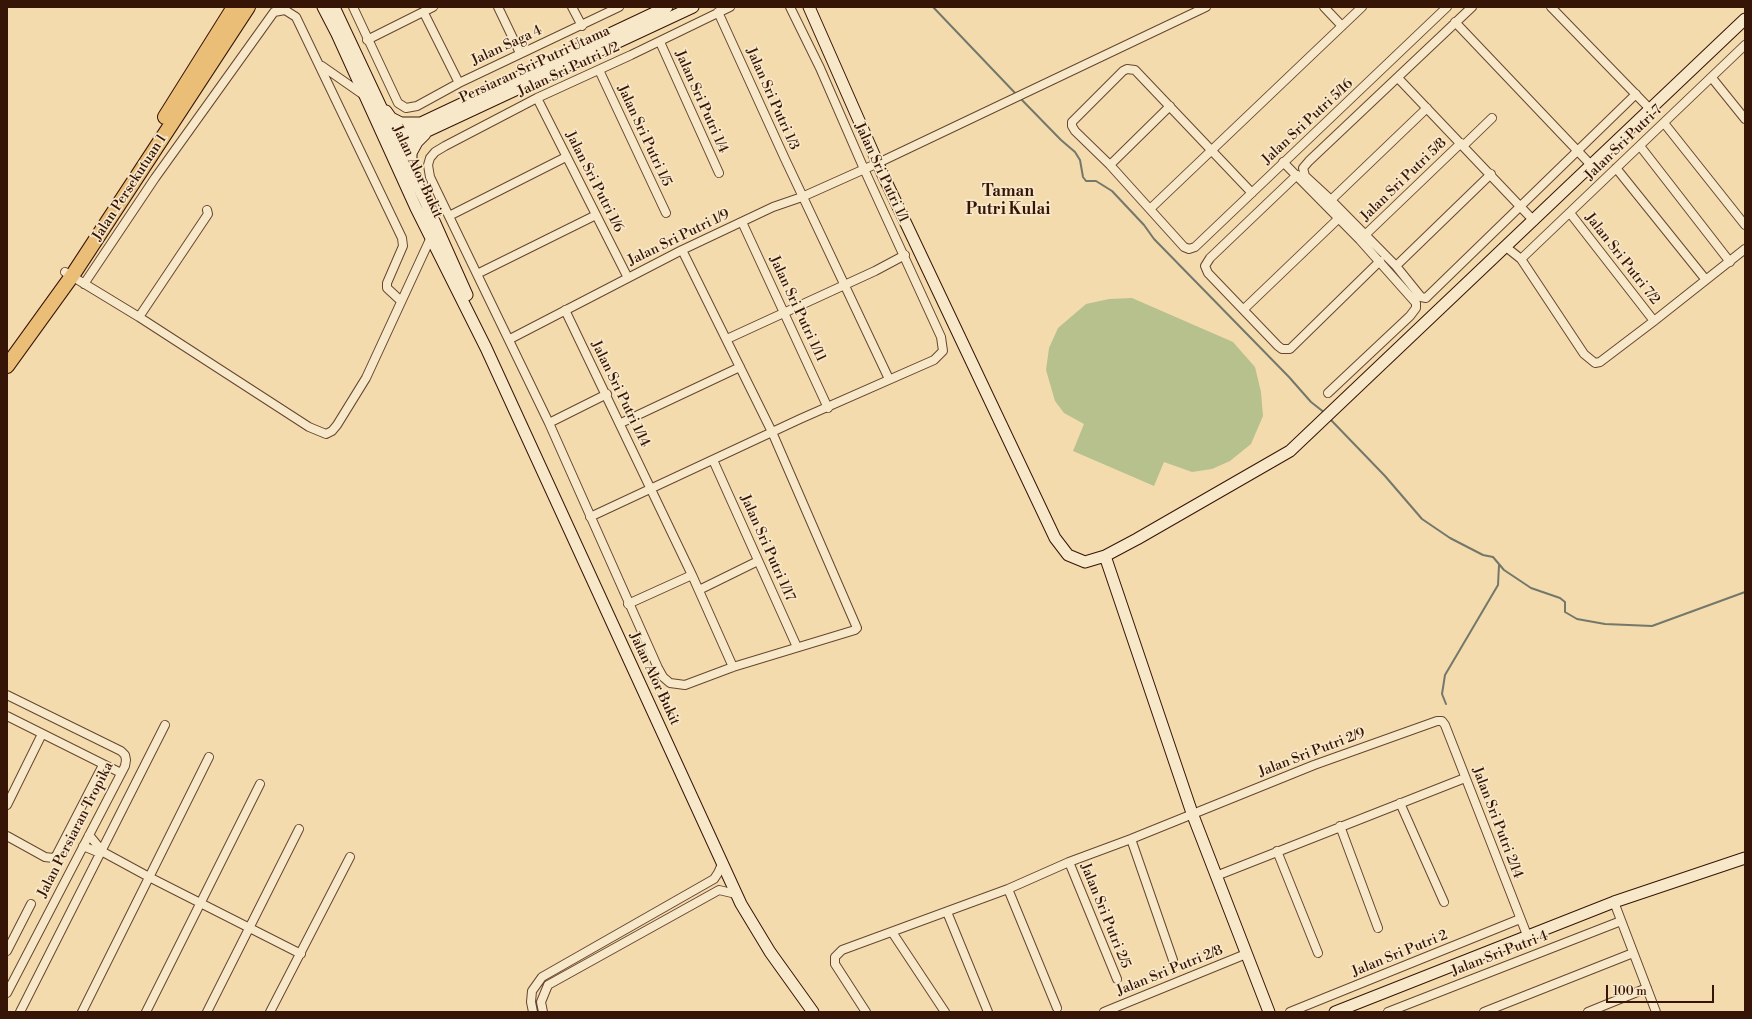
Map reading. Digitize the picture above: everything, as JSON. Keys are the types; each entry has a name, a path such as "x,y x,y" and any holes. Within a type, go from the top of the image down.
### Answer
{"highway":[{"name":"Jalan Persekutuan 1","path":"7,352 68,274 234,7"},
{"name":"Jalan Persekutuan 1","path":"7,366 248,7"}],"street":[{"name":"Jalan Alor Bukit","path":"323,7 371,96"},
{"name":"Jalan Alor Bukit","path":"334,7 392,142 416,208 486,348 736,894 770,952 814,1012"},
{"path":"353,7 367,40 424,13 433,7"},
{"path":"498,7 520,53"},
{"path":"572,7 582,26"},
{"name":"Jalan Saga 4","path":"367,40 398,103 406,108 417,106 459,83 520,53 582,26 619,7"},
{"name":"Persiaran Sri Putri Utama","path":"392,142 421,123 667,7"},
{"name":"Persiaran Sri Putri Utama","path":"392,142 427,132 693,7"},
{"name":"Jalan Sri Putri 1/2","path":"449,216 430,177 428,166 430,158 434,152 537,98 660,42 730,7"},
{"name":"Jalan Sri Putri 1/1","path":"790,7 820,68 864,169 905,255 941,337 943,351 934,360 889,379"},
{"path":"809,7 878,163 1055,538 1063,550 1080,561 1085,562 1105,556 1290,451 1336,410 1534,221 1649,108 1745,19"},
{"name":"Jalan Sri Putri 1/9","path":"510,338 682,250 742,222 878,163 1206,7"},
{"path":"1324,7 1342,26"},
{"path":"1252,193 1212,150 1170,106 1134,70 1127,69 1075,118 1072,126 1075,131 1151,208 1212,150 1362,7"},
{"path":"1380,261 1290,349 1286,350 1278,346 1205,269 1206,262 1300,173 1304,165 1472,7"},
{"path":"1551,7 1649,108"},
{"name":"Jalan Sri Putri 5/16","path":"1151,208 1184,247 1189,249 1198,245 1444,8"},
{"path":"84,284 159,172 274,12 285,10 296,17 321,66 402,238 403,246 387,283 387,288 401,301"},
{"name":"Jalan Sri Putri 1/3","path":"718,12 802,197 889,379"},
{"path":"424,13 459,83"},
{"path":"1455,22 1522,90 1591,165"},
{"name":"Jalan Sri Putri 1/4","path":"660,42 719,173"},
{"name":"Jalan Sri Putri 7","path":"1521,259 1712,78 1745,44"},
{"path":"321,66 371,96 391,118 401,123 421,123"},
{"name":"Jalan Sri Putri 1/5","path":"599,70 666,214"},
{"path":"1398,78 1491,174 1534,221"},
{"path":"1712,78 1745,119"},
{"path":"1284,162 1300,173 1331,200 1396,266 1421,297 1426,298 1579,152 1636,94"},
{"name":"Jalan Sri Putri 1/6","path":"537,98 628,278"},
{"path":"1110,165 1170,106"},
{"path":"1331,200 1427,108"},
{"name":"Jalan Sri Putri 5/8","path":"1365,235 1492,118"},
{"path":"1664,122 1745,225"},
{"path":"411,171 411,153 417,142 427,132"},
{"name":"Jalan Alor Bukit","path":"392,142 411,171 437,226 460,278 486,348"},
{"path":"1640,146 1730,262"},
{"path":"566,157 449,216 510,338 662,677 670,683 685,684 733,667 857,628 772,432 682,250"},
{"path":"1616,168 1706,280"},
{"path":"1300,173 1339,218 1414,298 1416,308 1328,393"},
{"path":"1396,266 1491,174"},
{"path":"139,317 208,214 207,210"},
{"name":"Jalan Sri Putri 7/2","path":"1570,213 1654,321"},
{"path":"477,274 596,215"},
{"path":"1244,309 1339,218"},
{"name":"Jalan Sri Putri 1/11","path":"742,222 828,408"},
{"path":"68,274 139,317 309,427 326,434 332,432 338,425 366,378 431,236 437,226"},
{"path":"1506,247 1521,259 1584,354 1595,363 1600,362 1654,321 1745,249"},
{"path":"727,339 905,255"},
{"name":"Jalan Sri Putri 1/14","path":"565,310 621,423 699,590 733,667"},
{"path":"621,423 740,367"},
{"path":"590,517 889,379"},
{"path":"549,423 607,394"},
{"name":"Jalan Sri Putri 1/17","path":"713,460 797,647"},
{"path":"1105,556 1192,813 1269,1012"},
{"path":"699,590 758,561"},
{"path":"628,604 692,575"},
{"name":"Jalan Persiaran Tropika","path":"7,694 121,751 125,755 126,760 89,836 7,993"},
{"path":"7,716 121,773"},
{"name":"Jalan Sri Putri 2/9","path":"866,1012 835,964 835,957 842,950 1008,889 1069,862 1131,839 1192,813 1431,722 1442,721"},
{"name":"Jalan Sri Putri 2/14","path":"1442,721 1447,730 1527,935"},
{"path":"20,1012 103,852 165,724"},
{"path":"7,805 10,791 42,734"},
{"path":"82,1012 209,757"},
{"path":"7,836 45,857 53,858 56,856 103,765"},
{"path":"1216,876 1465,778"},
{"path":"146,1012 260,784"},
{"path":"1400,803 1444,902"},
{"path":"1340,826 1378,928"},
{"path":"207,1012 300,829"},
{"path":"89,836 103,852 148,877 301,954"},
{"path":"1131,839 1173,960"},
{"path":"83,846 95,851 103,852"},
{"path":"1278,851 1318,953"},
{"path":"270,1012 350,857"},
{"path":"1335,1012 1355,1008 1527,935 1614,902 1745,858"},
{"name":"Jalan Sri Putri 2/5","path":"1069,862 1117,980"},
{"path":"533,1012 531,1002 532,991 542,977 714,879 722,864"},
{"path":"1008,889 1057,1008"},
{"path":"543,1012 541,1002 548,985 719,890 736,894"},
{"path":"1614,902 1656,1012"},
{"path":"7,951 31,904"},
{"path":"947,912 988,1012"},
{"name":"Jalan Sri Putri 2","path":"1290,1012 1520,919"},
{"name":"Jalan Sri Putri 4","path":"1388,1012 1621,921"},
{"path":"892,932 946,1012"},
{"path":"1484,1012 1633,953"},
{"name":"Jalan Sri Putri 2/8","path":"1104,1012 1113,1010 1246,954"},
{"path":"1588,1012 1647,988"}],"green space":[{"path":"1132,298 1233,342 1255,367 1261,392 1263,416 1251,444 1230,461 1212,469 1192,472 1164,462 1154,486 1073,451 1084,424 1064,413 1055,401 1046,370 1049,348 1058,328 1086,304 1109,299"}],"waterway":[{"path":"933,7 1017,95"},
{"path":"1020,98 1061,140 1075,152 1080,160 1083,177 1086,181 1096,181 1112,191 1144,225 1154,239 1289,377 1311,402 1325,413"},
{"path":"1330,419 1385,476 1422,519 1450,538 1483,555 1493,557 1504,570 1531,588 1560,598 1565,602 1565,612 1577,619 1605,624 1652,626 1745,592"},
{"path":"1446,704 1442,694 1445,675 1498,585 1499,565"}],"district":[{"name":"Taman Putri Kulai","path":"1008,201"}]}
